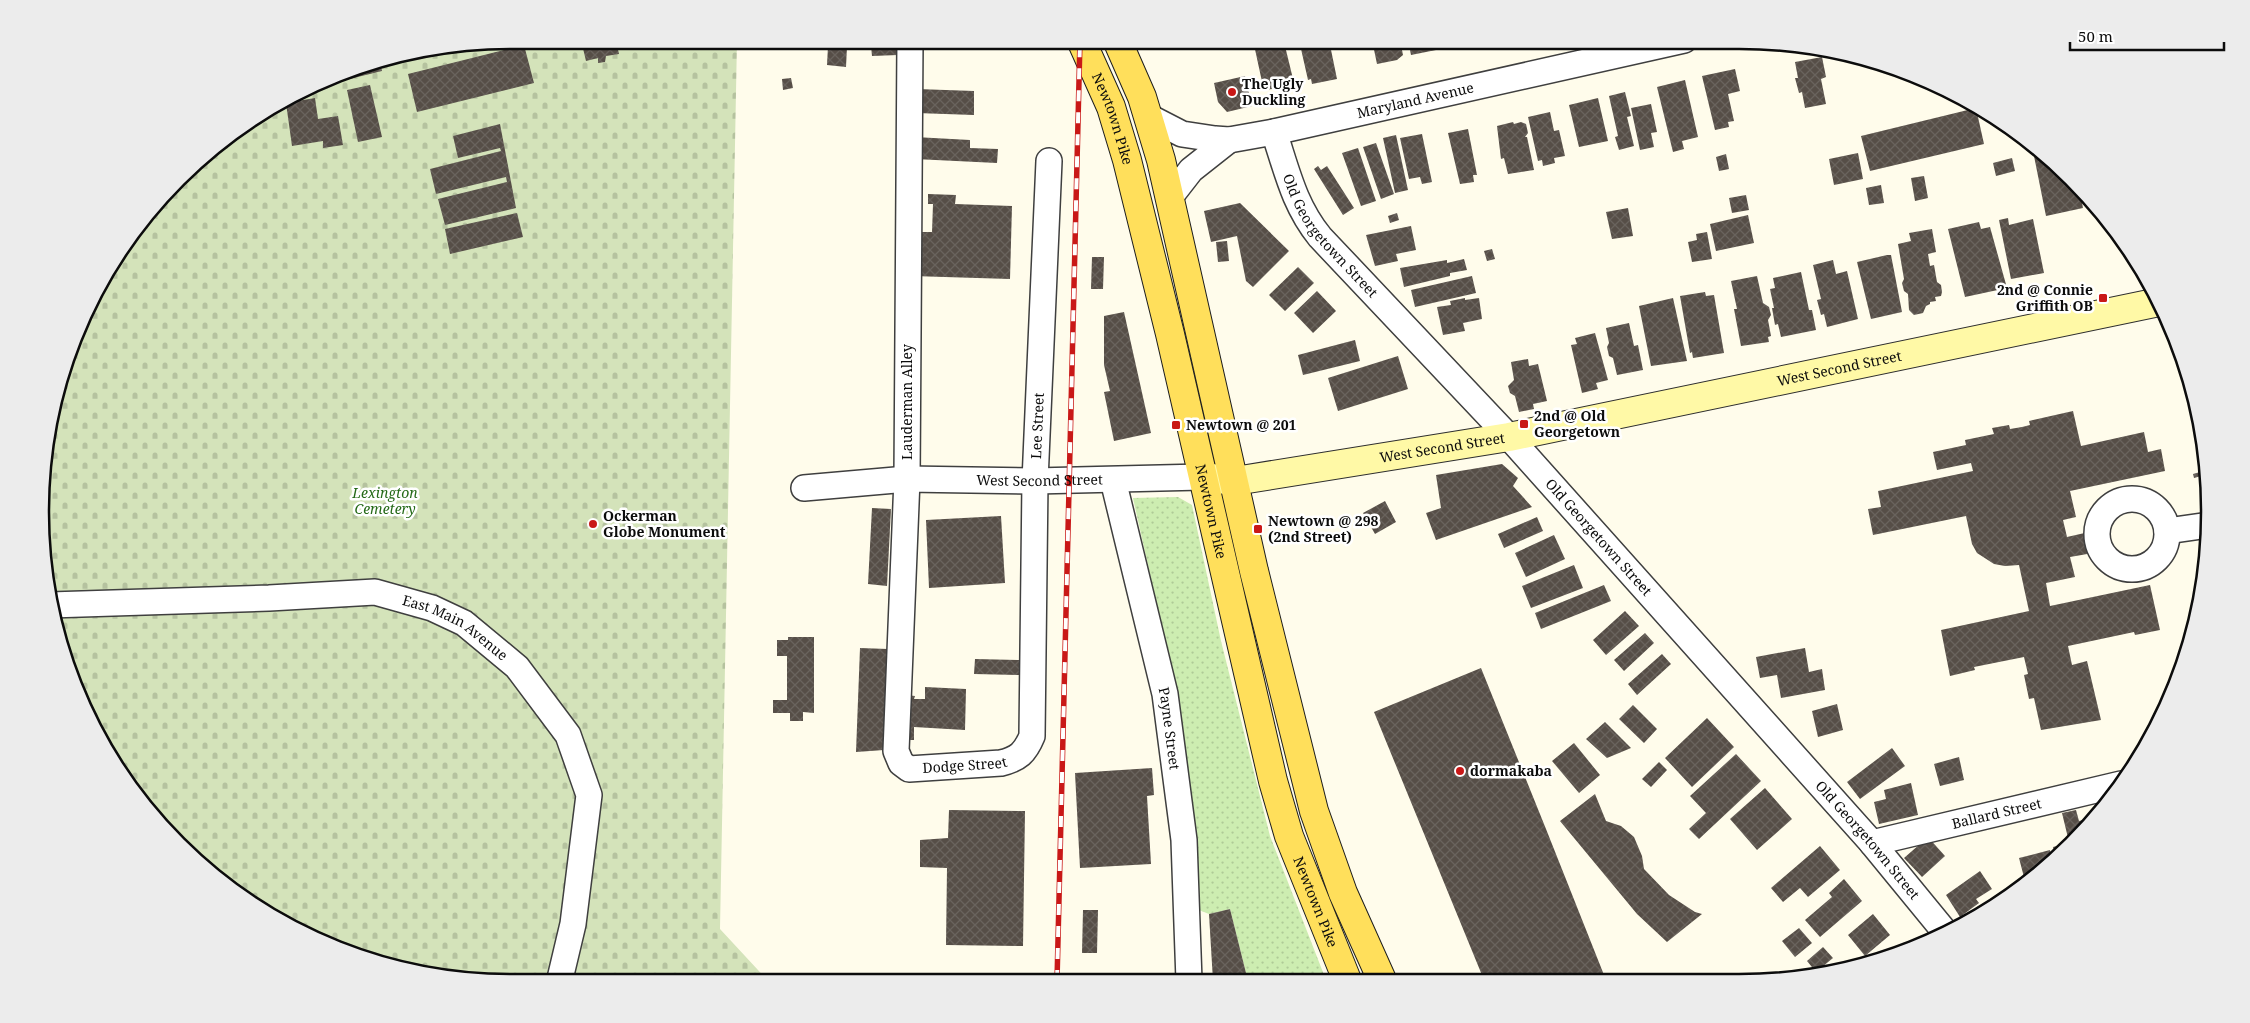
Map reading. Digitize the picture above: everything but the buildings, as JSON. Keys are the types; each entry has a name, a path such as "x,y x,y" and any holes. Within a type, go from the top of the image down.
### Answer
{"main road":[{"name":"Newtown Pike","path":"1085,49 1111,107 1127,160 1273,781 1289,836 1345,974"},
{"path":"1121,49 1134,76 1149,117 1170,196 1285,700 1314,811 1343,893 1379,974"}],"street":[{"name":"Lauderman Alley","path":"901,763 896,751 907,479 910,49"},
{"name":"Maryland Avenue","path":"1149,117 1182,134 1229,140 1274,132 1644,49"},
{"name":"Old Georgetown Street","path":"1274,132 1295,199 1307,221 1320,237 1509,437 1872,843 1941,928"},
{"path":"1170,196 1191,170 1229,140"},
{"name":"Lee Street","path":"1026,750 1032,736 1033,721 1035,481 1049,161"},
{"name":"West Second Street","path":"804,488 907,479 1035,481 1202,477 1235,481 1509,437 2152,303"},
{"name":"Payne Street","path":"1114,480 1165,694 1184,840 1189,974"},
{"path":"2167,531 2201,526"},
{"name":"East Main Avenue","path":"59,605 269,598 375,592 432,608 464,623 517,667 568,735 589,795 573,924 561,974"},
{"name":"Dodge Street","path":"901,763 909,769 1001,763 1019,757 1026,750"},
{"name":"Ballard Street","path":"1872,843 2111,786"}],"green space":[{"name":"Lexington Cemetery","path":"512,49 737,49 720,929 762,974 481,973 421,965 363,950 307,927 280,912 230,879 206,859 184,839 144,793 127,769 96,716 73,660 65,631 58,602 50,542 50,481 53,451 58,421 73,363 96,307 111,280 144,230 164,206 184,184 230,144 254,127 307,96 363,73 421,58 451,53"},
{"path":"1178,497 1192,505 1221,641 1270,836 1324,974 1246,974 1230,909 1209,914 1199,910 1196,855 1181,713 1133,498"}],"railway":[{"path":"1057,974 1080,49"}],"place":[{"name":"The Ugly Duckling","path":"1232,92"},
{"name":"2nd @ Connie Griffith OB","path":"2103,298"},
{"name":"2nd @ Old Georgetown","path":"1524,424"},
{"name":"Newtown @ 201","path":"1176,425"},
{"name":"Ockerman Globe Monument","path":"593,524"},
{"name":"Newtown @ 298 (2nd Street)","path":"1258,529"},
{"name":"dormakaba","path":"1460,771"}]}
